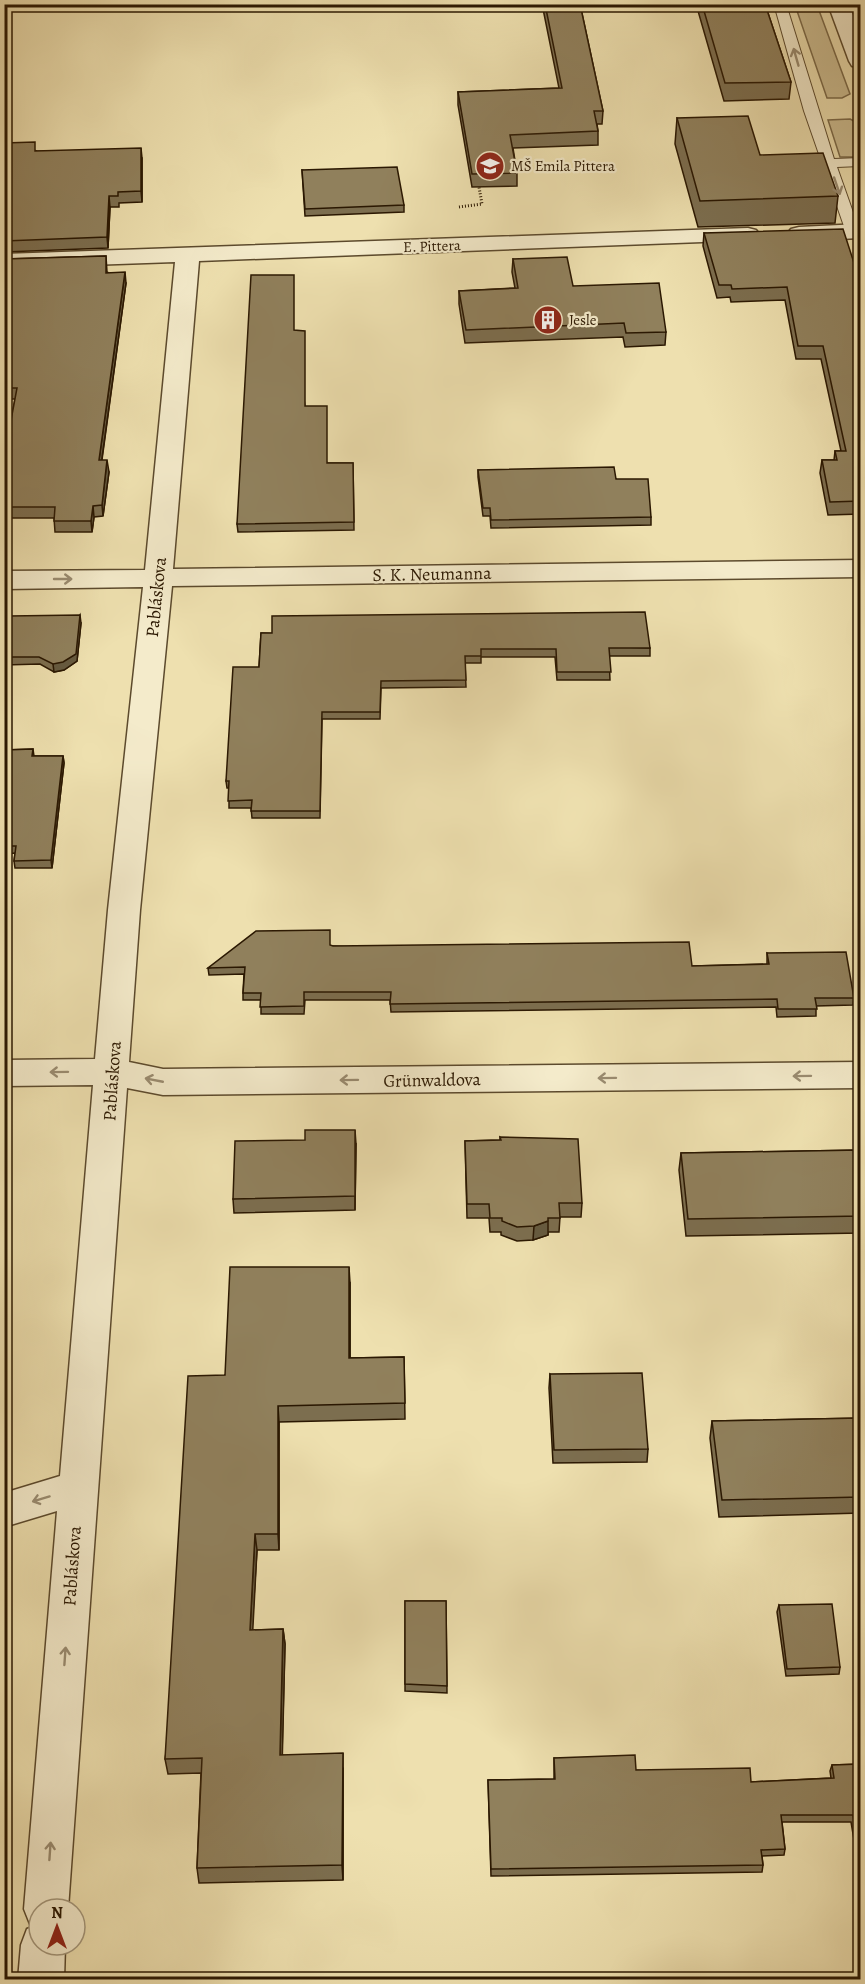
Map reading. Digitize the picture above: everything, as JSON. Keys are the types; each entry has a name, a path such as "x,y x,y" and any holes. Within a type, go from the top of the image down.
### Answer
{"street":[{"path":"838,4 861,61"},
{"name":"E. Pittera","path":"4,261 857,232"},
{"name":"Pabláskova","path":"47,1897 124,910 188,254"},
{"name":"S. K. Neumanna","path":"4,580 861,569"},
{"name":"Grünwaldova","path":"4,1073 113,1072 163,1083 861,1075"},
{"path":"4,1510 78,1488"},
{"path":"41,1980 42,1957"}],"lane":[{"path":"780,4 829,163 857,232"},
{"path":"829,163 861,162"}],"path":[{"path":"77,8 210,4"},
{"path":"459,207 482,204 479,187"}],"shaded area":[{"path":"795,5 817,5 850,94 842,98 827,98"},
{"path":"850,119 860,124 860,157 840,157 828,120"}],"building":[{"path":"545,4 580,4 603,111 594,111 598,131 510,135 517,173 472,174 458,92 562,88"},
{"path":"702,4 765,4 791,82 725,83"},
{"path":"748,116 760,155 823,153 838,196 700,201 677,118"},
{"path":"35,142 35,151 141,148 141,191 118,192 118,196 109,196 107,237 4,241 4,143"},
{"path":"397,167 404,205 305,209 302,170"},
{"path":"843,229 855,266 859,266 861,270 861,501 830,502 822,460 837,460 835,451 846,451 823,346 798,346 787,287 732,289 731,285 719,285 704,233"},
{"path":"106,256 106,273 125,272 99,460 107,460 102,505 93,506 91,521 54,521 55,507 4,507 4,458 17,388 4,388 4,259"},
{"name":"Jesle","path":"567,257 573,286 659,283 666,332 626,333 624,323 466,330 459,291 518,288 513,259"},
{"path":"251,275 294,275 294,330 305,331 305,406 327,406 327,463 353,463 354,522 237,524"},
{"path":"614,467 616,479 648,479 651,517 491,520 490,508 483,508 478,470"},
{"path":"645,612 650,648 609,648 611,672 557,672 556,649 481,649 481,656 465,656 466,680 381,681 380,712 322,712 320,811 251,811 252,800 228,801 229,781 226,781 233,667 259,667 261,633 272,633 272,616"},
{"path":"80,615 76,654 63,662 53,664 39,657 4,657 9,616"},
{"path":"33,749 32,756 63,756 51,860 14,861 16,846 4,846 4,750"},
{"path":"330,930 330,945 333,946 689,942 692,966 769,964 767,953 846,952 854,998 815,998 817,1009 778,1009 777,999 390,1004 391,992 304,992 304,1006 260,1007 261,993 243,993 245,967 208,968 256,931"},
{"path":"305,1130 355,1130 355,1196 233,1199 235,1141 305,1140"},
{"path":"500,1137 578,1139 582,1203 559,1203 560,1218 548,1218 548,1221 534,1226 517,1227 502,1221 502,1218 490,1218 489,1204 467,1204 465,1141 501,1140"},
{"path":"861,1150 861,1216 688,1219 681,1153"},
{"path":"230,1267 349,1267 349,1358 404,1357 405,1403 278,1406 278,1534 255,1534 250,1630 283,1629 280,1755 343,1753 342,1865 197,1868 202,1758 165,1759 188,1376 225,1375"},
{"path":"642,1373 648,1449 554,1450 550,1374"},
{"path":"861,1418 861,1497 722,1500 712,1421"},
{"path":"405,1601 446,1601 447,1686 405,1684"},
{"path":"832,1604 840,1667 787,1669 779,1605"},
{"path":"635,1755 636,1770 750,1768 751,1782 834,1778 832,1765 861,1764 861,1858 853,1815 781,1815 785,1849 761,1850 763,1865 491,1869 488,1780 555,1779 554,1758"}],"place":[{"name":"MŠ Emila Pittera","path":"490,166"},
{"name":"Jesle","path":"548,320"}]}
